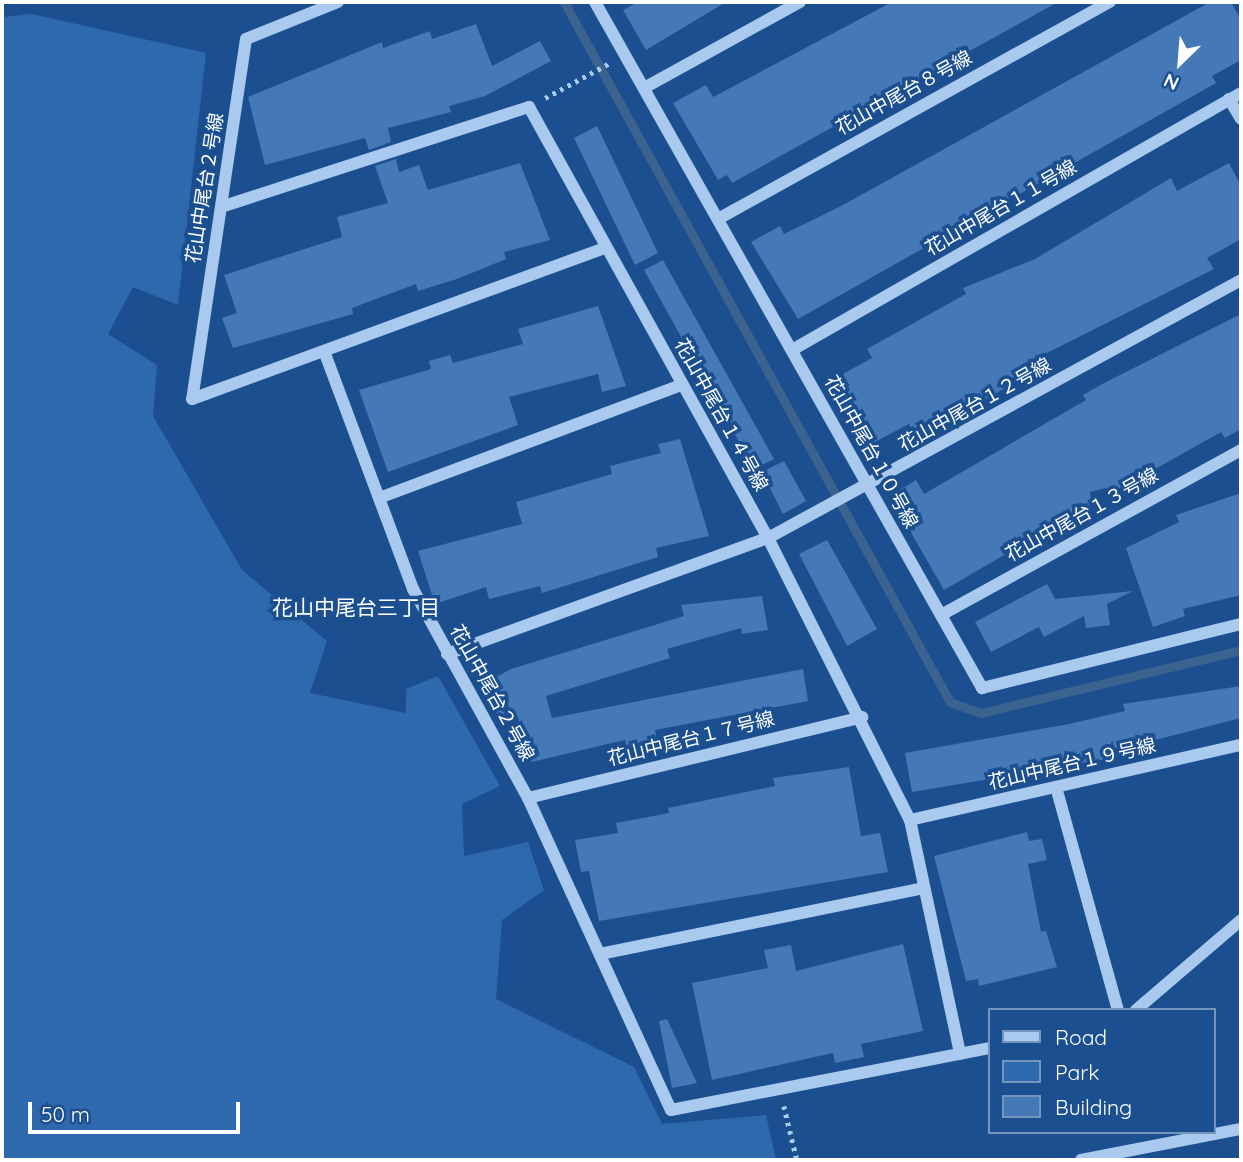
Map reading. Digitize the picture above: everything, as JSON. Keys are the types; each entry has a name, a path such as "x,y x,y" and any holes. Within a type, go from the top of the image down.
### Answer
{"street":[{"name":"花山中尾台２号線","path":"338,2 246,39 192,399 324,351 413,590 528,798 671,1110 988,1048"},
{"name":"花山中尾台１０号線","path":"595,2 982,688 1241,624"},
{"path":"644,88 800,2"},
{"name":"花山中尾台８号線","path":"718,219 1110,2"},
{"name":"花山中尾台１１号線","path":"792,350 1235,96 1241,119"},
{"path":"221,207 529,107"},
{"name":"花山中尾台１４号線","path":"529,107 768,538 862,717 910,820 960,1054"},
{"path":"324,351 605,248"},
{"name":"花山中尾台１２号線","path":"447,654 768,538 868,486 1241,280"},
{"path":"379,498 682,385"},
{"name":"花山中尾台１３号線","path":"941,615 1241,450"},
{"name":"花山中尾台１７号線","path":"528,798 862,717"},
{"name":"花山中尾台１９号線","path":"910,820 1241,745"},
{"path":"1056,788 1117,1008"},
{"path":"600,954 923,888"},
{"path":"1138,1008 1241,920"},
{"path":"1081,1160 1241,1129"}],"path":[{"path":"529,107 617,59"},
{"path":"780,1088 797,1160"}],"green space":[{"path":"32,14 206,53 178,305 133,287 108,334 157,365 153,416 242,570 327,641 310,693 406,713 406,689 438,676 500,786 462,804 464,856 528,842 544,890 502,920 496,999 634,1067 662,1124 766,1115 776,1160 2,1160 2,17"}],"building":[{"path":"638,2 726,2 646,50 623,10"},
{"path":"892,2 1058,2 732,183 727,175 718,180 673,103 706,85 713,97"},
{"path":"1210,2 1231,2 1241,20 1241,60 1212,76 1216,83 798,319 751,242 780,226 784,234 841,206"},
{"path":"476,24 492,66 540,41 551,61 485,96 449,106 451,112 388,128 391,142 369,150 365,138 265,165 248,97 382,42 383,48 430,31 432,39"},
{"path":"597,126 658,253 635,265 574,138"},
{"path":"396,159 399,172 419,165 428,190 520,163 550,240 504,252 506,259 457,279 418,291 416,284 352,308 353,314 233,348 222,318 237,313 224,275 342,237 337,217 388,203 375,166"},
{"path":"1229,163 1241,186 1241,239 1207,258 1214,269 1023,365 1029,375 916,437 909,424 869,445 830,381 872,358 867,349 966,294 963,288 1035,259 1171,178 1177,191"},
{"path":"663,260 774,459 754,469 644,270"},
{"path":"598,306 626,386 602,392 598,374 509,397 518,425 388,472 359,390 431,369 429,361 450,355 453,363 523,344 518,329"},
{"path":"1241,314 1241,429 1225,438 1221,432 1109,495 1106,488 1090,492 1092,504 944,590 890,496 916,480 924,494 1086,400 1083,395 1104,383"},
{"path":"680,439 709,536 656,548 658,557 542,593 540,586 489,599 486,587 435,604 418,551 522,524 516,502 612,474 610,466 661,453 658,444"},
{"path":"784,461 806,501 783,514 762,472"},
{"path":"1241,493 1241,595 1183,609 1185,616 1153,627 1126,548 1179,522 1176,515"},
{"path":"827,540 877,629 847,646 799,554"},
{"path":"1047,584 1055,599 1133,591 1107,604 1110,625 1086,628 1084,616 1044,637 1039,627 991,652 975,622"},
{"path":"762,596 768,630 742,634 741,628 667,649 670,658 546,696 552,718 803,669 808,701 655,730 657,740 626,745 625,740 527,763 518,716 506,725 488,700 484,684 511,669 684,616 681,605"},
{"path":"1241,686 1241,718 1112,751 1114,758 912,792 905,753 1069,724 1125,711 1123,704"},
{"path":"849,767 861,836 880,833 888,872 599,921 589,871 581,872 575,840 618,833 616,823 669,813 668,808 775,786 773,778"},
{"path":"1027,832 1029,841 1042,839 1047,860 1028,864 1041,932 1046,931 1057,967 979,986 978,979 966,981 934,856"},
{"path":"903,944 923,1031 861,1044 864,1057 835,1063 833,1053 712,1080 692,983 768,968 764,950 791,945 796,971"},
{"path":"667,1019 697,1083 672,1088 659,1021"}],"waterway":[{"path":"564,2 950,702 981,713 1241,650"}],"district":[{"name":"花山中尾台三丁目","path":"356,607"}]}
